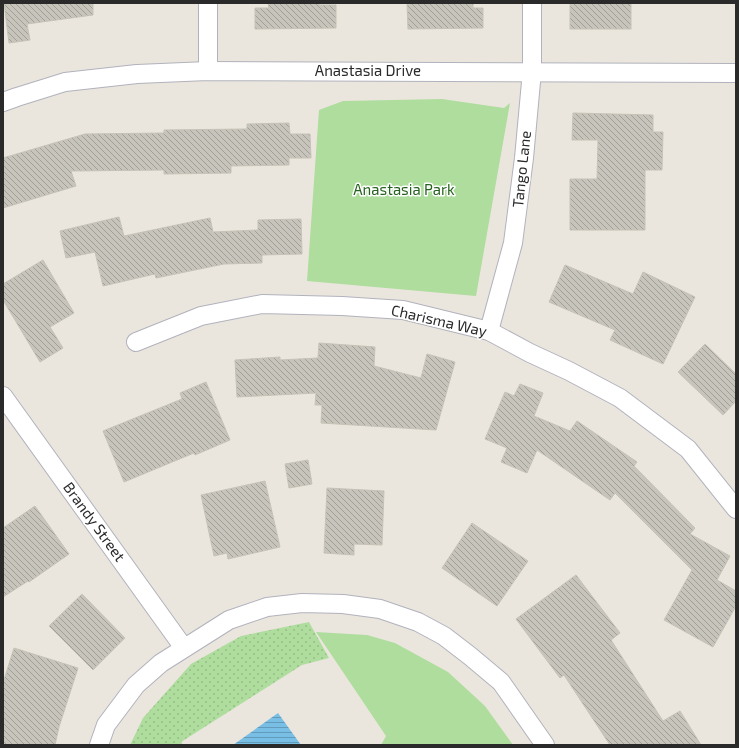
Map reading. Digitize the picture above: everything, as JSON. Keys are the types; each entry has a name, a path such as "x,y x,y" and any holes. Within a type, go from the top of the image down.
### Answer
{"street":[{"path":"208,3 208,70"},
{"name":"Tango Lane","path":"489,331 513,243 524,158 532,71 532,3"},
{"name":"Anastasia Drive","path":"3,102 65,82 137,74 208,70 736,73"},
{"name":"Charisma Way","path":"136,342 200,316 262,304 403,310 489,331 620,398 688,449 736,509"},
{"name":"Brandy Street","path":"3,396 184,648"},
{"path":"99,745 106,726 136,685 161,663 229,620 267,607 302,603 343,604 380,609 418,622 444,636 501,682 545,745"}],"green space":[{"name":"Anastasia Park","path":"442,99 504,108 510,103 476,296 307,281 319,110 343,101"},
{"path":"309,622 329,658 302,665 181,742 183,745 130,745 143,718 191,664 241,636"},
{"path":"316,632 367,635 395,643 448,672 485,706 513,745 381,745 386,736"}],"water":[{"path":"278,713 301,745 233,745"}],"building":[{"path":"4,3 93,3 93,15 27,24 30,40 9,43"},
{"path":"268,3 319,3 319,5 336,5 336,28 255,29 255,8 269,8"},
{"path":"407,3 473,3 473,8 483,8 483,28 408,29"},
{"path":"570,3 631,3 631,29 570,29"},
{"path":"573,113 653,115 653,132 663,132 662,170 645,170 645,230 570,230 570,179 597,179 598,140 572,140"},
{"path":"289,123 290,134 310,134 311,158 289,158 289,165 231,166 231,173 164,174 164,170 71,171 76,186 3,208 3,158 85,134 164,133 164,130 247,129 247,124"},
{"path":"119,217 124,236 210,218 213,232 258,230 258,220 301,219 302,254 262,255 262,263 224,264 156,278 155,274 103,286 95,252 66,258 60,231"},
{"path":"43,260 74,313 50,327 63,348 40,362 3,300 3,284"},
{"path":"565,265 633,294 643,272 695,297 663,364 610,340 615,330 549,302"},
{"path":"319,343 375,347 374,366 421,378 427,354 455,362 436,430 321,423 322,405 315,405 316,393 237,397 235,360 280,357 280,360 318,358"},
{"path":"705,344 736,374 736,401 723,415 678,372"},
{"path":"206,382 230,440 124,482 103,431 182,399 180,393"},
{"path":"520,384 543,393 534,416 570,431 577,421 637,462 634,466 695,528 690,534 730,556 717,580 736,591 736,606 713,647 664,620 692,570 615,493 610,500 537,450 527,473 501,462 507,448 485,439 505,392 514,396"},
{"path":"308,460 312,484 289,488 285,464"},
{"path":"265,481 280,547 228,559 227,553 214,556 201,495"},
{"path":"327,488 384,491 382,545 354,544 354,555 324,553"},
{"path":"35,506 69,554 29,582 28,581 3,597 3,528"},
{"path":"472,523 528,561 497,606 442,568"},
{"path":"576,575 620,633 611,640 663,721 680,711 701,745 610,745 564,675 560,678 516,619"},
{"path":"82,594 125,638 93,670 49,626"},
{"path":"14,648 78,668 59,727 55,745 3,745 3,683"}]}
